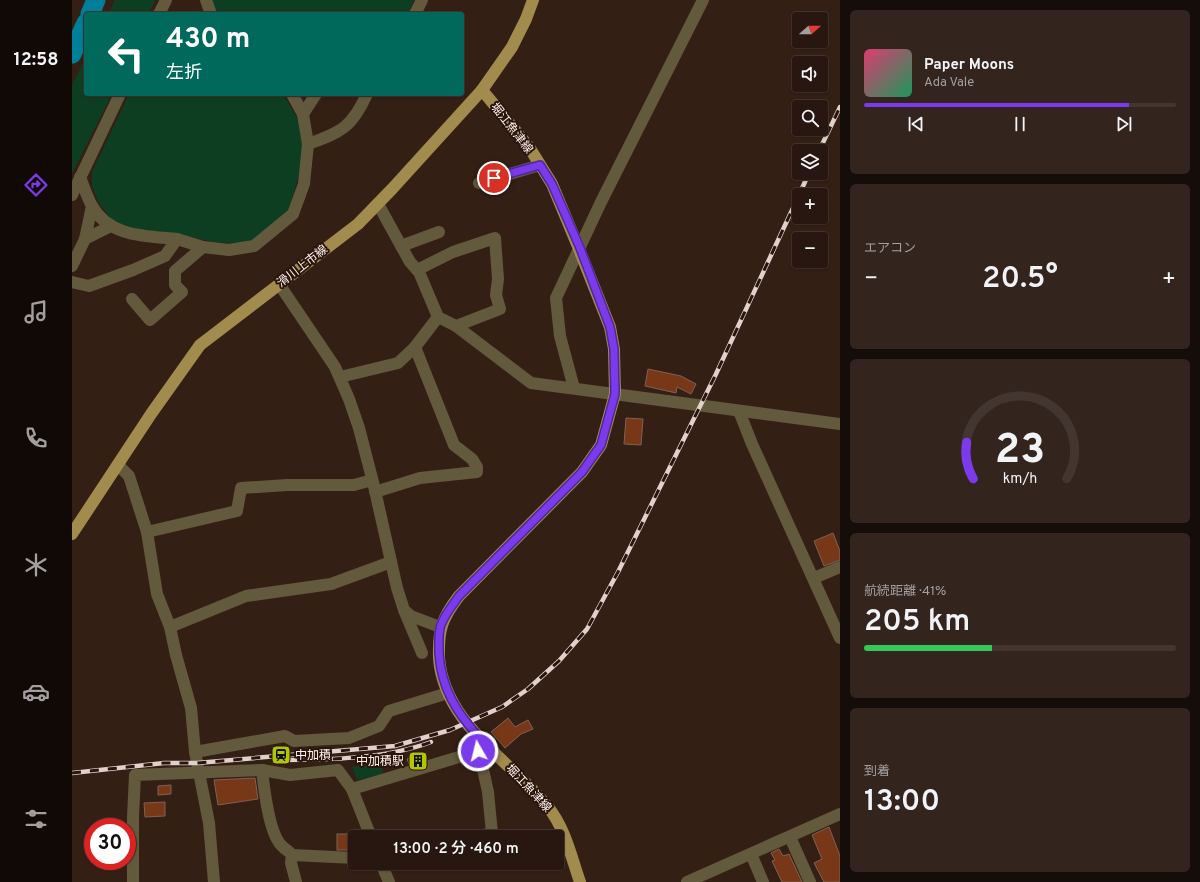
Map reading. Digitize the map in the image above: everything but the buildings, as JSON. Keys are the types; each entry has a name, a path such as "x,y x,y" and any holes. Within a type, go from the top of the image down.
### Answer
{"main road":[{"name":"滑川上市線","path":"72,534 151,414 185,364 200,345 358,224 378,204 482,90 512,47 526,19 533,0"},
{"name":"堀江魚津線","path":"482,90 529,147 552,184 580,248 610,327 614,349 615,394 601,445 582,472 459,596 446,613 440,626 440,672 448,693 480,745 548,807 560,825 580,882"}],"street":[{"path":"160,12 166,0"},
{"path":"206,0 210,12"},
{"path":"416,12 422,0"},
{"path":"574,388 560,336 556,298 668,67 703,0"},
{"path":"72,195 119,96"},
{"path":"80,177 92,206 104,222 125,233 177,239 203,246 229,250 254,246 293,214 304,184 308,144 304,114 293,96"},
{"path":"304,114 315,96"},
{"path":"308,144 334,135 347,126 358,112 366,96"},
{"path":"479,183 540,165"},
{"path":"378,204 410,262 417,270 438,317 456,326 531,383 840,424"},
{"path":"72,266 85,239 92,206"},
{"path":"85,239 111,226"},
{"path":"401,246 439,232"},
{"path":"417,270 453,252 495,238 498,279 496,295 500,309 456,326"},
{"path":"72,282 89,286 133,270 165,256 177,239"},
{"path":"132,299 150,320 182,292 175,285 175,271 203,246"},
{"path":"279,284 340,377 359,428 404,610 422,653"},
{"path":"340,377 398,363 415,347 438,317"},
{"path":"147,532 237,511 241,488 287,485 374,486 420,478 477,472 477,467 472,459 454,445 415,347"},
{"path":"739,410 752,444 840,638"},
{"path":"118,465 129,476 147,532 157,594 170,627 176,655 191,708 195,752 209,823 214,882"},
{"path":"170,627 246,596 331,584 391,562"},
{"path":"814,578 840,567"},
{"path":"404,610 411,616 440,626"},
{"path":"195,752 285,736 294,741 349,738 378,726 389,711 448,693"},
{"path":"352,789 480,745 488,792 492,830"},
{"path":"262,770 268,811 274,833 282,847 288,849 292,855 296,882"},
{"path":"133,882 133,817 135,775 199,771 262,770 290,775 338,770 352,789 368,830"},
{"path":"687,882 840,814"},
{"path":"790,837 810,882"},
{"path":"751,854 762,882"},
{"path":"292,855 348,858"},
{"path":"384,870 389,882"}],"green space":[{"path":"115,0 155,0 150,12 109,12"},
{"path":"211,0 414,0 409,12 216,12"},
{"path":"84,61 84,96 111,96 72,174 72,85"},
{"path":"128,96 284,96 299,121 304,157 289,209 258,237 247,244 213,242 177,234 130,229 114,223 99,203 92,186 92,172"},
{"path":"381,763 383,774 357,780 352,767"}],"waterway":[{"path":"91,12 96,0"},
{"path":"72,54 84,27"}],"railway":[{"path":"822,144 840,107"},
{"path":"802,188 806,180"},
{"path":"72,773 164,763 197,763 395,746 450,730 502,707 528,689 559,661 587,629 618,572 716,374 792,210"},
{"path":"279,760 317,760 376,755 414,748 431,742"}],"place":[{"name":"中加積","path":"281,755"},
{"name":"中加積駅","path":"418,761"}],"route":[{"path":"478,751 481,739 466,722 448,693 440,672 440,626 446,613 459,596 582,472 601,445 615,394 614,349 610,327 580,248 552,184 540,165 494,178"}]}
